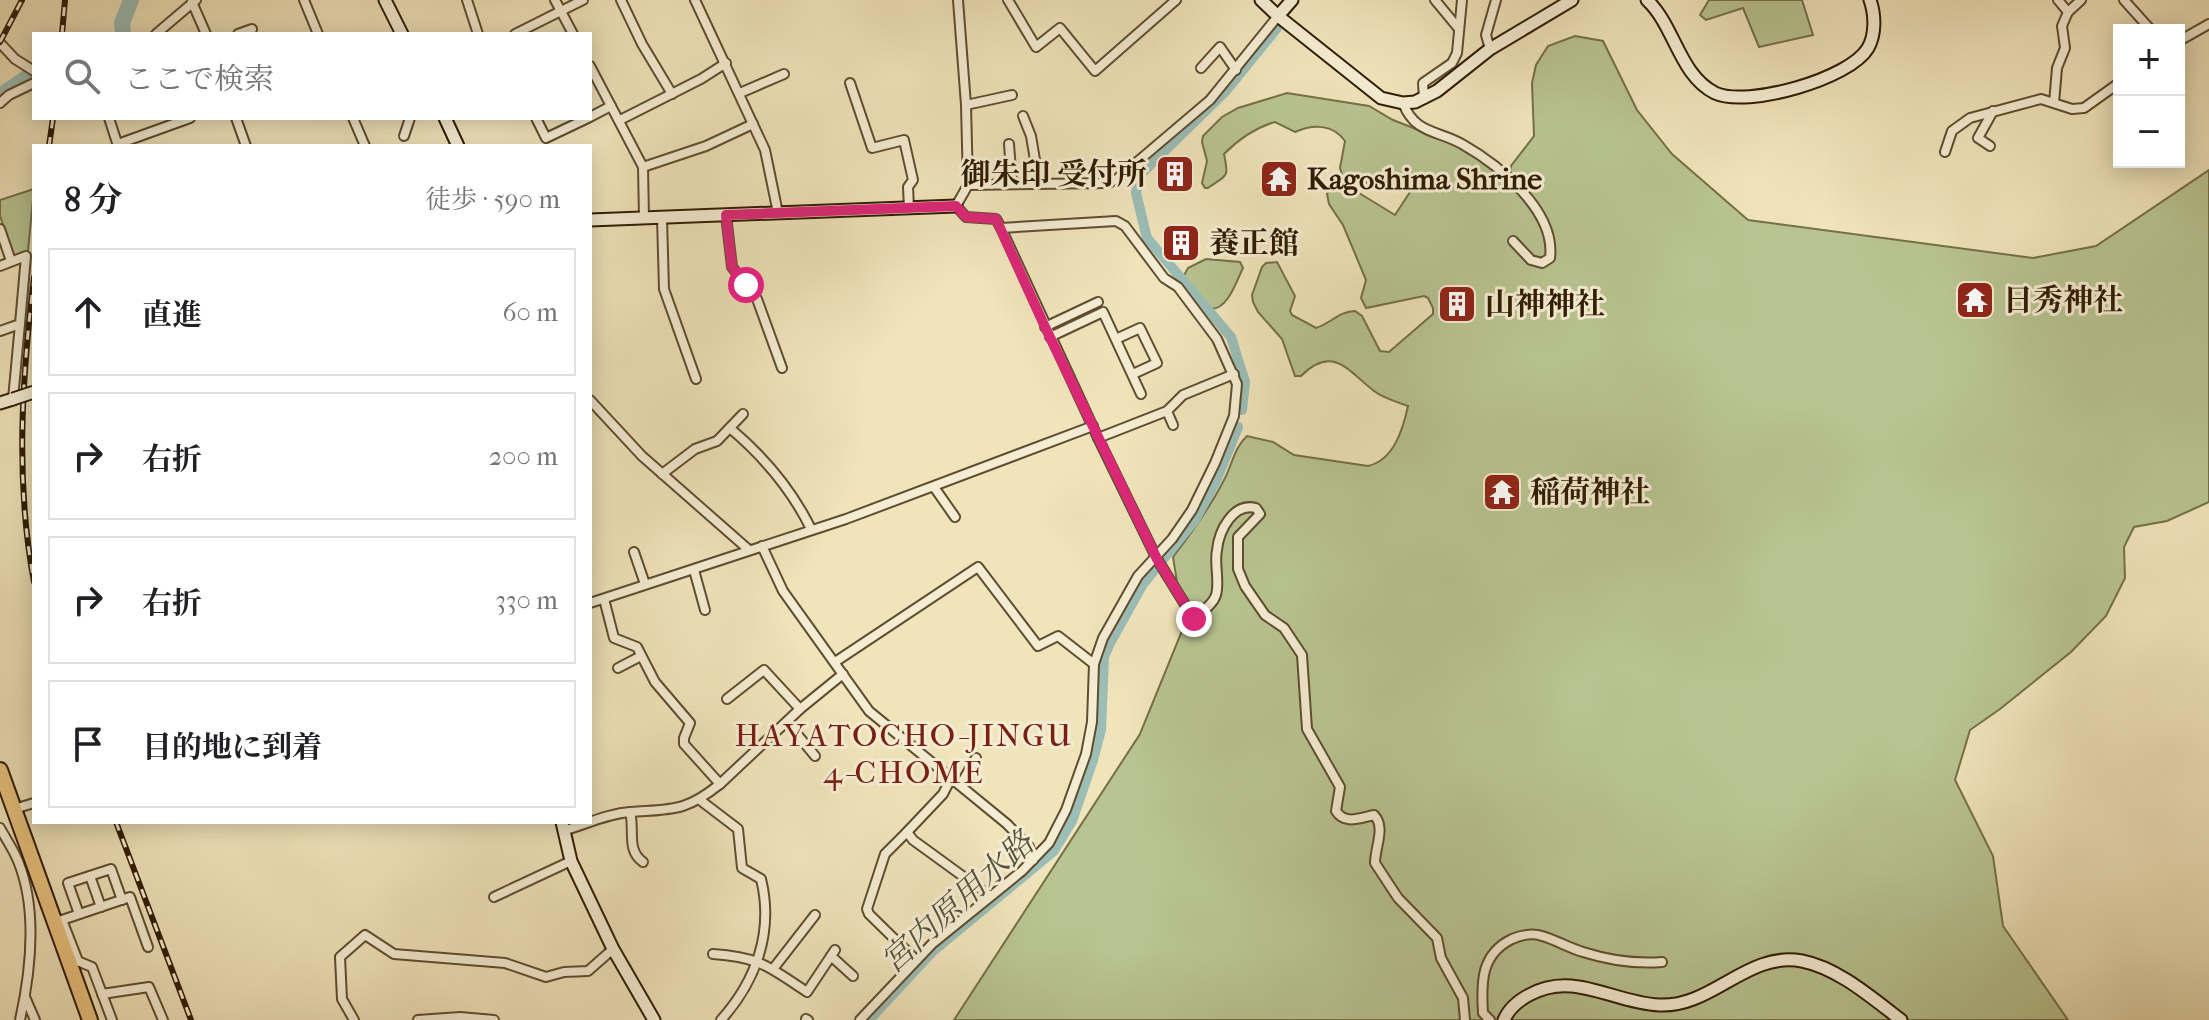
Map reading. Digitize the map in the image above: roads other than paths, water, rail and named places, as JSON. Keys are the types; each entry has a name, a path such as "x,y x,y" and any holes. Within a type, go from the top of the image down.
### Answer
{"highway":[{"path":"0,770 3,786 72,959 90,1020"}],"street":[{"path":"304,0 317,32"},
{"path":"385,0 399,32"},
{"path":"467,0 477,32"},
{"path":"555,0 572,32"},
{"path":"519,32 583,0"},
{"path":"621,0 642,44 672,94"},
{"path":"695,0 765,150 778,213"},
{"path":"956,206 968,185 958,0"},
{"path":"1008,0 1036,47 1060,28 1095,71 1176,0"},
{"path":"1261,0 1381,98 1403,103 1424,99 1490,49 1572,0"},
{"path":"968,185 1109,183 1117,179 1210,100 1292,0"},
{"path":"1435,0 1459,30"},
{"path":"1424,99 1423,83 1452,63 1457,53 1462,0"},
{"path":"1490,49 1486,35 1496,0"},
{"path":"1647,0 1701,82 1724,96 1744,98 1759,97 1824,78 1857,59 1868,48 1874,29 1870,0"},
{"path":"2058,0 2068,12"},
{"path":"2054,103 2057,68 2065,48 2062,26 2068,12 2081,0"},
{"path":"2124,0 2147,24"},
{"path":"158,32 194,1 205,32"},
{"path":"2185,38 2209,24"},
{"path":"244,32 252,29"},
{"path":"0,43 15,59 32,70"},
{"path":"1201,68 1220,47 1236,70"},
{"path":"620,120 726,63"},
{"path":"592,70 643,167 644,218"},
{"path":"740,93 784,74"},
{"path":"850,83 872,148 904,140 913,180 908,187 909,208"},
{"path":"0,103 32,84"},
{"path":"1945,152 1952,131 1970,118 2041,99 2072,109 2084,108 2113,87"},
{"path":"966,105 1012,95"},
{"path":"1403,103 1416,125 1461,143 1515,183 1540,215 1549,234 1550,258 1542,263 1531,260 1513,241"},
{"path":"592,116 611,106"},
{"path":"1990,146 1978,138 1993,111"},
{"path":"1023,116 1031,136 1039,184"},
{"path":"110,120 118,144"},
{"path":"121,144 185,120"},
{"path":"237,120 245,144"},
{"path":"354,120 364,144"},
{"path":"404,136 409,120"},
{"path":"446,120 457,144"},
{"path":"537,120 549,142 586,120"},
{"path":"643,167 706,146 753,124"},
{"path":"1009,144 1012,184"},
{"path":"592,220 956,206"},
{"path":"956,206 966,217 996,219 1156,557 1194,619 1216,595 1216,550 1222,531 1240,509 1249,506 1256,508 1260,514 1238,537 1238,569 1254,602 1265,615 1284,628 1302,655 1307,729 1340,787 1336,811 1340,818 1346,820 1374,815 1379,819 1375,863 1398,898 1437,938 1441,958 1463,998 1465,1020"},
{"path":"726,215 732,267 757,299 782,368"},
{"path":"662,218 664,289 696,379"},
{"path":"860,1020 916,960 1049,843 1083,765 1092,722 1094,664 1103,638 1138,576 1183,524 1215,463 1235,408 1238,391 1234,374 1217,339 1178,287 1164,278 1125,226 1116,221 1001,228"},
{"path":"0,229 11,261"},
{"path":"0,266 26,256 13,399"},
{"path":"1045,327 1098,302"},
{"path":"1050,337 1103,312 1141,394"},
{"path":"0,331 20,324"},
{"path":"1116,339 1140,328 1157,363 1133,374"},
{"path":"1098,438 1167,411 1183,395 1234,374"},
{"path":"0,403 32,393"},
{"path":"592,402 662,474 749,550"},
{"path":"1167,411 1173,425"},
{"path":"662,474 695,449 713,445 743,414"},
{"path":"592,602 934,487 1093,426"},
{"path":"731,429 783,482 799,503 811,529"},
{"path":"934,487 955,517"},
{"path":"762,546 783,591 869,711 961,784 1024,841 1031,849 1033,860"},
{"path":"634,552 645,584"},
{"path":"835,662 978,567 1038,646 1058,636 1094,664"},
{"path":"694,570 705,610"},
{"path":"604,599 614,638 637,647 655,682 690,723 684,738 685,746 720,784"},
{"path":"618,668 641,656"},
{"path":"727,699 764,670 800,709"},
{"path":"592,820 630,812 680,808 700,800 843,674"},
{"path":"787,722 815,756"},
{"path":"961,784 976,758"},
{"path":"916,960 867,909 885,854 943,794 951,778"},
{"path":"700,800 737,827 742,868 762,880 765,909 762,951 740,998 721,1020"},
{"path":"14,809 32,804"},
{"path":"630,812 632,848 643,862"},
{"path":"562,826 571,861 613,949 654,1020"},
{"path":"0,828 18,861 26,891 30,949 20,1020"},
{"path":"907,832 913,840 990,896"},
{"path":"494,897 571,861"},
{"path":"79,914 68,883 111,869 122,900"},
{"path":"90,876 101,907"},
{"path":"112,1020 92,967 72,959 62,920 130,897 148,947"},
{"path":"773,969 815,915"},
{"path":"354,1020 342,999 340,957 365,935 394,954 505,963 546,977 564,972 588,971 613,949"},
{"path":"1490,1020 1483,1013 1481,983 1487,962 1499,945 1519,936 1540,935 1584,953 1613,959 1635,963 1662,962"},
{"path":"713,954 741,955 758,961 807,992 833,953 853,976"},
{"path":"1504,1020 1515,1004 1549,985 1575,985 1660,1005 1683,1003 1751,969 1772,961 1790,960 1805,962 1832,973 1901,1020"},
{"path":"102,994 149,987 163,1020"},
{"path":"25,996 35,1020"},
{"path":"418,1020 460,1017 494,1020"}],"waterway":[{"path":"123,32 122,23 131,0"},
{"name":"宮内原用水路","path":"1242,410 1245,382 1231,337 1147,238 1136,193 1140,175 1225,92 1277,28"},
{"path":"0,96 32,74"},
{"name":"宮内原用水路","path":"869,1020 932,952 1054,851 1072,821 1093,760 1101,730 1104,657 1110,643 1143,584 1195,520 1216,481 1238,427"}],"railway":[{"path":"0,42 22,0"},
{"path":"62,32 65,0"},
{"path":"49,144 53,120"},
{"path":"32,296 22,430 24,506 32,569"},
{"path":"117,824 191,1020"}],"place":[{"name":"御朱印 受付所","path":"1175,174"},
{"name":"Kagoshima Shrine","path":"1279,179"},
{"name":"養正館","path":"1181,243"},
{"name":"日秀神社","path":"1975,300"},
{"name":"山神神社","path":"1457,304"},
{"name":"稲荷神社","path":"1502,492"}],"district":[{"name":"HAYATOCHO-JINGU 4-CHOME","path":"904,754"}]}
